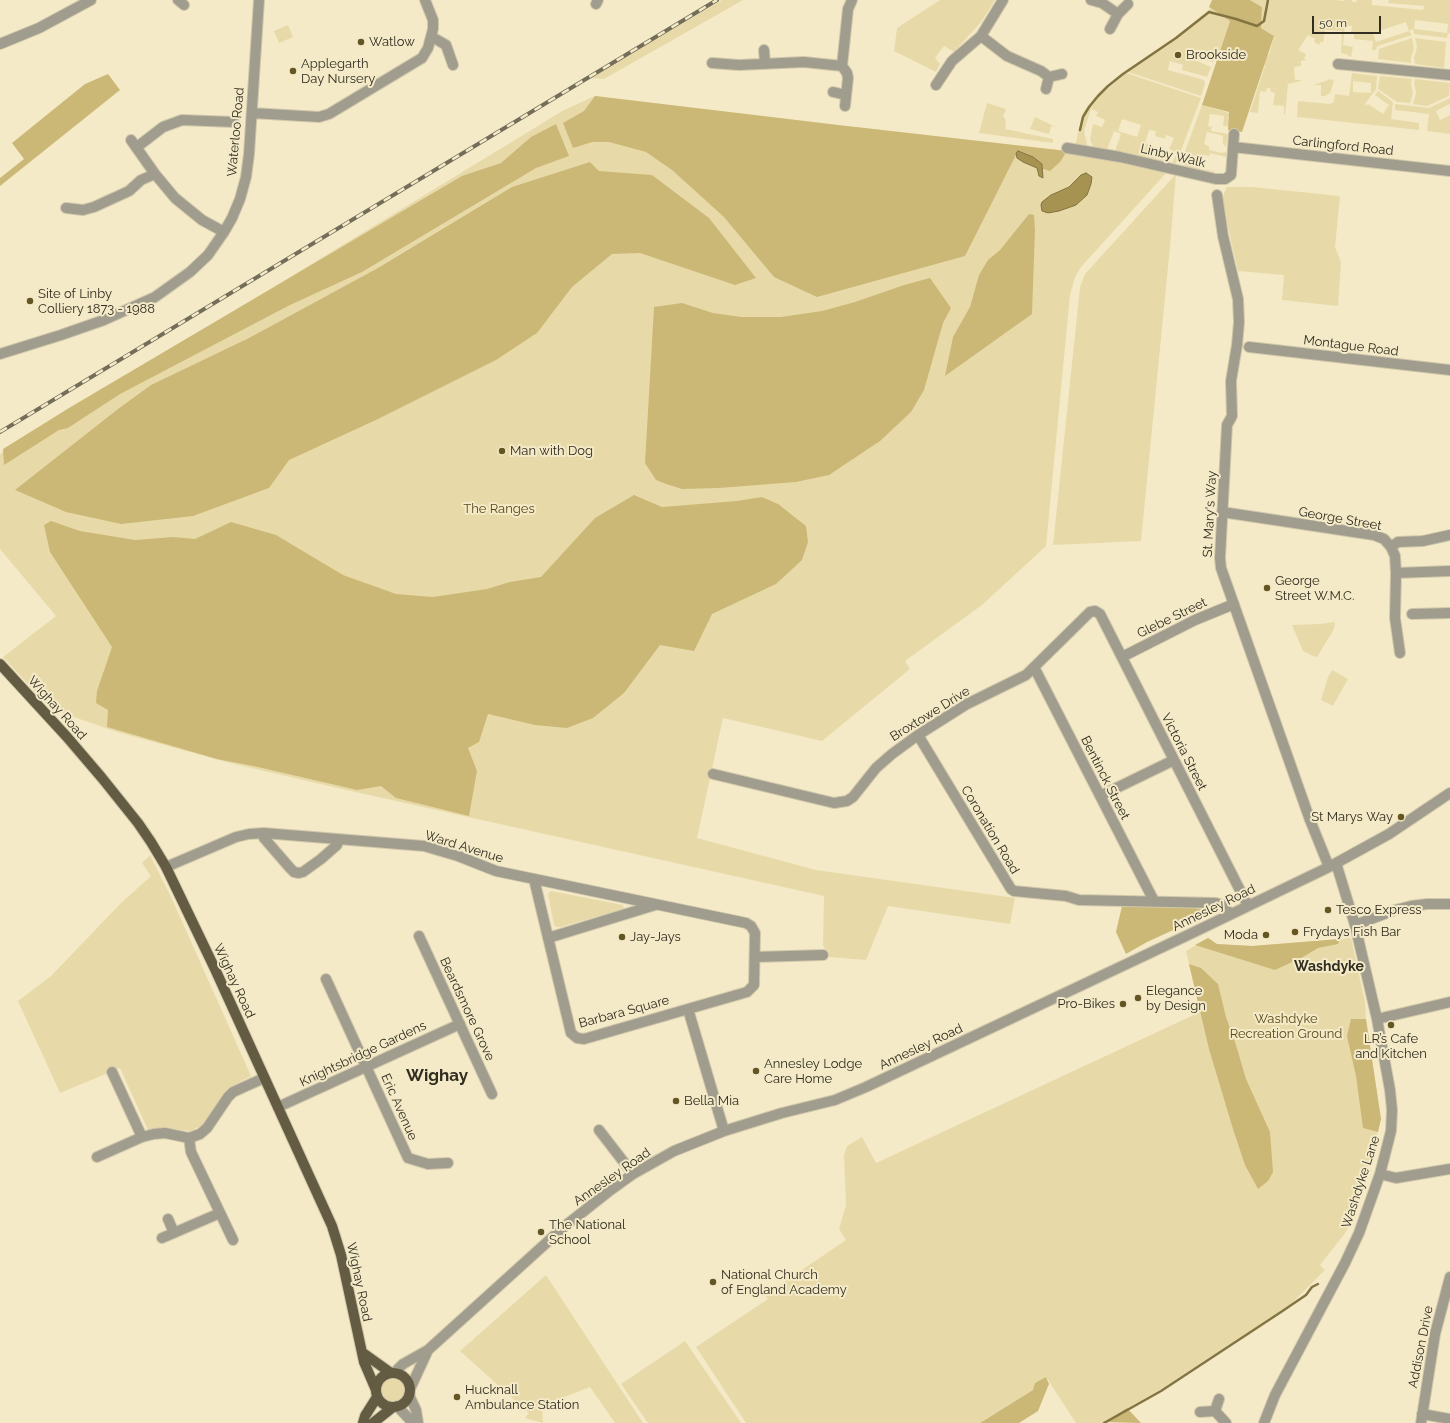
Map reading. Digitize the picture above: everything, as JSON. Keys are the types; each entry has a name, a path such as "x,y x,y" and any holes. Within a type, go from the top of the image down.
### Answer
{"main road":[{"name":"Wighay Road","path":"0,664 67,737 102,778 138,823 166,867 332,1226 341,1255 355,1326 364,1362 377,1393"},
{"path":"362,1354 393,1373"},
{"path":"363,1423 377,1393 377,1384 380,1378 385,1374 400,1374 408,1383 409,1392 406,1401 395,1406 373,1423"},
{"path":"377,1393 384,1404 395,1406"}],"street":[{"path":"0,44 39,28 91,0"},
{"path":"252,113 319,117 329,114 422,58 432,38 433,20 425,0"},
{"path":"845,106 848,78 847,73 842,66 848,9 852,0"},
{"path":"936,85 952,61 980,36 1003,0"},
{"path":"1091,0 1102,3 1118,14"},
{"name":"Waterloo Road","path":"0,354 62,335 104,320 155,297 190,272 208,255 224,232 240,199 246,177 250,154 259,3"},
{"path":"1110,29 1118,14 1128,4"},
{"path":"980,36 1007,56 1041,71 1050,77 1062,74"},
{"path":"432,38 446,45 453,65"},
{"path":"764,50 765,64"},
{"path":"712,63 734,65 804,62 842,66"},
{"path":"1338,64 1450,75"},
{"path":"1046,89 1050,77"},
{"path":"833,92 846,95"},
{"path":"224,232 202,220 175,198 155,174 134,144 163,127 182,120 234,122"},
{"name":"Linby Walk","path":"1067,148 1120,158 1217,187 1231,175 1234,134"},
{"name":"Carlingford Road","path":"1233,147 1450,171"},
{"path":"66,208 83,210 94,207 129,191 141,180 155,174"},
{"name":"St. Mary's Way","path":"1217,187 1223,236 1238,300 1239,322 1237,346 1231,381 1232,416 1227,425 1220,558 1221,568 1310,820 1333,865"},
{"name":"Montague Road","path":"1249,347 1450,370"},
{"name":"George Street","path":"1222,512 1374,535 1384,539 1391,546 1395,556 1395,618 1400,653"},
{"path":"1391,546 1398,542 1423,541 1450,535"},
{"path":"1396,573 1450,571"},
{"name":"Glebe Street","path":"1122,657 1195,620 1234,604"},
{"name":"Victoria Street","path":"1095,611 1100,614 1248,906"},
{"name":"Broxtowe Drive","path":"713,774 834,802 847,801 853,797 876,768 892,754 918,735 967,704 1026,675 1090,612 1095,611"},
{"path":"1412,614 1450,613"},
{"name":"Bentinck Street","path":"1034,667 1154,901"},
{"name":"Coronation Road","path":"918,735 1011,890 1066,896 1079,900 1216,903 1223,905 1230,914"},
{"path":"1100,796 1174,760"},
{"name":"Annesley Road","path":"393,1373 403,1364 428,1350 565,1226 608,1192 633,1174 674,1151 724,1131 771,1116 835,1100 866,1087 1333,865 1389,834 1450,793"},
{"path":"264,833 264,838 290,868 294,872 299,873 303,872 337,845 338,839"},
{"name":"Ward Avenue","path":"166,867 236,837 264,833 428,847 458,856 496,871 534,879"},
{"name":"Washdyke Lane","path":"1264,1423 1275,1395 1359,1233 1380,1174 1391,1131 1392,1110 1390,1090 1377,1019 1355,925 1333,865"},
{"name":"Barbara Square","path":"534,879 746,923 751,926 755,933 754,985 750,990 688,1009 584,1039 576,1038 571,1033 534,879"},
{"name":"Barbara Square","path":"548,938 657,904"},
{"path":"1355,925 1395,910 1411,906 1450,904"},
{"name":"Beardsmore Grove","path":"419,936 492,1094"},
{"path":"754,957 823,955"},
{"name":"Eric Avenue","path":"326,979 408,1158 428,1164 448,1164"},
{"path":"1377,1019 1450,1002"},
{"name":"Barbara Square","path":"688,1009 724,1131"},
{"name":"Knightsbridge Gardens","path":"278,1107 460,1024"},
{"path":"112,1072 142,1137"},
{"path":"97,1157 142,1137 154,1134 165,1133 189,1138 200,1134 207,1128 228,1096 233,1092 264,1078"},
{"path":"599,1130 633,1174"},
{"path":"189,1138 191,1152 233,1240"},
{"path":"1380,1174 1396,1178 1450,1169"},
{"path":"162,1238 220,1213"},
{"path":"168,1219 174,1233"},
{"name":"Addison Drive","path":"1422,1419 1435,1334 1450,1277"},
{"name":"Annesley Road","path":"409,1392 428,1350"},
{"path":"409,1392 416,1410 418,1423"},
{"path":"1215,1411 1219,1399"},
{"path":"395,1406 413,1423"},
{"path":"1200,1412 1215,1411"},
{"path":"1215,1411 1226,1423"},
{"path":"1422,1419 1450,1419"}],"green space":[{"path":"722,0 743,0 604,79 590,78"},
{"path":"940,0 995,0 981,22 954,52 944,46 935,58 940,64 936,72 894,51 897,28"},
{"path":"1250,0 1352,0 1352,2 1356,2 1357,0 1372,0 1372,5 1423,10 1424,6 1388,3 1389,0 1450,0 1450,34 1448,33 1447,38 1414,34 1413,29 1409,31 1412,35 1377,46 1376,50 1372,50 1373,41 1354,39 1354,34 1351,33 1352,26 1345,25 1343,45 1353,47 1351,57 1341,53 1342,31 1325,30 1323,43 1321,41 1319,45 1314,42 1315,39 1308,35 1298,50 1306,54 1304,59 1307,60 1301,61 1301,66 1294,67 1295,80 1301,81 1288,84 1285,115 1284,106 1273,105 1275,93 1271,92 1270,88 1267,88 1266,92 1260,91 1258,113 1250,112 1274,36 1261,28 1262,7","holes":["1415,20 1448,24 1447,33 1414,29","1406,22 1409,31 1376,42 1373,33"]},
{"path":"1211,8 1230,21 1217,59 1215,58 1213,62 1192,56 1192,59 1211,67 1207,77 1182,70 1183,65 1170,61 1168,70 1204,80 1205,84 1201,96 1125,71 1164,45 1166,47"},
{"path":"288,25 293,37 279,43 274,31"},
{"path":"1412,38 1414,48 1411,63 1378,59 1379,49"},
{"path":"1415,38 1446,42 1444,68 1415,64 1414,58 1417,47"},
{"path":"1126,73 1201,98 1176,163 1172,163 1177,153 1169,149 1174,138 1166,135 1165,139 1155,136 1156,131 1149,130 1145,143 1168,151 1167,161 1115,151 1121,134 1114,131 1107,150 1093,147 1090,139 1093,124 1102,127 1105,120 1096,116 1098,112 1091,109 1084,131 1088,149 1075,147 1083,113 1095,97 1097,98","holes":["1122,119 1141,125 1137,137 1118,131"]},
{"path":"1352,73 1377,76 1376,89 1365,104 1366,106 1368,104 1383,114 1389,105 1375,95 1378,91 1393,102 1391,119 1419,123 1419,130 1297,117 1298,101 1330,104 1334,102 1335,94 1349,96","holes":["1353,81 1371,83 1371,93 1353,92"]},
{"path":"1380,76 1412,79 1411,84 1413,93 1410,103 1397,102 1378,89"},
{"path":"1331,79 1334,81 1330,93 1325,96 1321,96 1321,85 1314,85"},
{"path":"1415,79 1450,83 1449,96 1427,106 1413,104 1416,93 1414,83"},
{"name":"The Ranges","path":"595,96 1067,151 1167,172 1081,267 1075,277 1070,295 1046,546 982,605 905,661 910,669 822,741 723,718 697,838 816,870 1015,898 1010,924 888,906 866,960 829,957 823,945 824,896 333,787 226,762 114,731 51,709 3,657 56,616 0,549 0,454 564,110"},
{"path":"1450,98 1450,104 1436,111 1440,120 1450,115 1450,134 1427,131 1429,114 1395,110 1395,104 1429,108"},
{"path":"987,103 1006,109 1003,117 1005,118 1005,129 1053,139 1053,143 979,133"},
{"path":"1202,105 1229,113 1228,126 1223,126 1224,116 1210,114 1208,126 1212,127 1211,131 1228,134 1226,147 1223,144 1223,137 1221,135 1207,132 1204,144 1209,146 1209,150 1221,153 1226,152 1226,157 1210,153 1210,156 1203,155 1200,169 1215,171 1213,172 1187,167 1183,162 1183,157"},
{"path":"1035,117 1056,127 1051,126 1049,134 1030,129"},
{"path":"1176,174 1141,541 1053,545 1080,287 1085,274"},
{"path":"1227,187 1252,187 1340,196 1335,247 1341,262 1338,306 1282,300 1284,275 1238,271 1223,206 1223,196"},
{"path":"1335,622 1334,629 1317,657 1303,651 1292,625"},
{"path":"1332,670 1348,679 1333,706 1321,700 1328,677"},
{"path":"150,855 172,899 251,1076 228,1088 205,1124 190,1131 170,1129 148,1130 120,1068 60,1093 18,1001 51,976 121,903 151,876 142,863"},
{"path":"551,891 623,905 624,909 557,927 554,925 548,894"},
{"name":"Washdyke Recreation Ground","path":"1208,938 1217,944 1252,946 1351,938 1365,1002 1366,1019 1381,1119 1358,1205 1346,1232 1320,1265 1325,1270 1291,1304 1161,1389 1102,1423 1076,1423 1046,1377 1033,1390 980,1423 746,1423 696,1347 768,1299 765,1295 846,1240 839,1229 846,1205 844,1155 847,1146 862,1137 876,1163 1200,1012 1186,951"},
{"path":"546,1275 643,1423 615,1423 590,1387 542,1406 543,1423 525,1418 529,1413 460,1351"},
{"path":"685,1341 741,1423 648,1423 621,1384"},
{"path":"393,1378 401,1382 405,1390 401,1398 393,1402 385,1398 381,1390 385,1382"}],"shaded area":[{"path":"1212,0 1250,0 1262,7 1261,28 1274,36 1242,132 1228,130 1229,112 1202,105 1230,21 1209,7"},
{"path":"108,74 120,90 0,186 0,178 24,159 12,143 85,84"},
{"path":"595,96 1067,151 1060,162 1050,171 1043,169 1042,164 1018,151 965,256 817,297 774,277 724,217 672,170 646,152 609,142 592,142 573,148 563,123 584,111"},
{"path":"556,124 569,156 536,168 362,272 290,305 120,394 68,428 59,430 4,465 3,449 69,408 462,176 501,163 531,137"},
{"path":"1018,151 1033,157 1042,164 1043,178 1039,176 1037,168 1017,158 1016,153"},
{"path":"590,162 599,171 652,175 709,218 756,278 735,285 640,253 612,254 572,287 537,333 496,360 378,419 289,460 269,488 193,516 121,524 66,512 15,490 151,385 249,338 378,268 512,187"},
{"path":"1086,173 1092,177 1091,184 1087,195 1076,205 1048,213 1042,211 1042,202 1051,195 1069,187 1081,175"},
{"path":"1029,214 1034,215 1035,230 1032,314 945,376 953,337 970,307 979,275 988,260 1000,250"},
{"path":"930,278 951,308 943,323 924,390 911,412 880,441 829,475 796,482 719,488 682,489 656,480 645,463 654,307 682,303 713,313 741,317 781,317 822,311"},
{"path":"634,495 662,507 737,501 762,497 778,504 806,526 808,542 802,560 776,584 712,614 694,651 660,645 624,693 593,718 567,728 535,725 488,714 479,742 468,748 477,771 469,816 396,798 381,786 357,790 217,759 107,727 108,710 96,703 97,691 112,647 50,552 44,525 51,521 80,531 135,540 173,537 195,539 231,522 276,535 343,575 396,594 433,597 487,589 510,582 541,577 595,518"},
{"path":"1122,906 1194,908 1211,911 1204,916 1147,942 1126,954 1116,932"},
{"path":"1208,938 1217,944 1252,946 1340,939 1338,944 1318,948 1275,970 1195,945"},
{"path":"1189,964 1201,968 1218,984 1226,1017 1246,1079 1270,1132 1273,1172 1268,1181 1258,1189 1245,1165 1233,1129 1209,1049"},
{"path":"1351,1019 1366,1019 1381,1119 1378,1132 1363,1128 1356,1076 1347,1036"},
{"path":"1046,1377 1049,1384 1038,1411 1019,1423 980,1423 1033,1390 1035,1383"},
{"path":"1127,1408 1141,1423 1102,1422 1106,1421"}],"waterway":[{"path":"1080,130 1083,117 1089,107 1108,86 1176,38 1209,12 1257,26 1264,21 1268,0"},
{"path":"1104,1423 1161,1391 1306,1295 1312,1287 1318,1284"}],"railway":[{"path":"0,432 717,0"}],"place":[{"name":"Watlow","path":"361,42"},
{"name":"Brookside","path":"1178,55"},
{"name":"Applegarth Day Nursery","path":"293,71"},
{"name":"Site of Linby Colliery 1873 - 1988","path":"30,301"},
{"name":"Man with Dog","path":"502,451"},
{"name":"George Street W.M.C.","path":"1267,588"},
{"name":"St Marys Way","path":"1401,817"},
{"name":"Tesco Express","path":"1328,910"},
{"name":"Frydays Fish Bar","path":"1295,932"},
{"name":"Moda","path":"1266,935"},
{"name":"Jay-Jays","path":"622,937"},
{"name":"Elegance by Design","path":"1138,998"},
{"name":"Pro-Bikes","path":"1123,1004"},
{"name":"LR’s Cafe and Kitchen","path":"1391,1025"},
{"name":"Annesley Lodge Care Home","path":"756,1071"},
{"name":"Bella Mia","path":"676,1101"},
{"name":"The National School","path":"541,1232"},
{"name":"National Church of England Academy","path":"713,1282"},
{"name":"Hucknall Ambulance Station","path":"457,1397"}],"district":[{"name":"Washdyke","path":"1329,967"},
{"name":"Wighay","path":"437,1076"}]}
